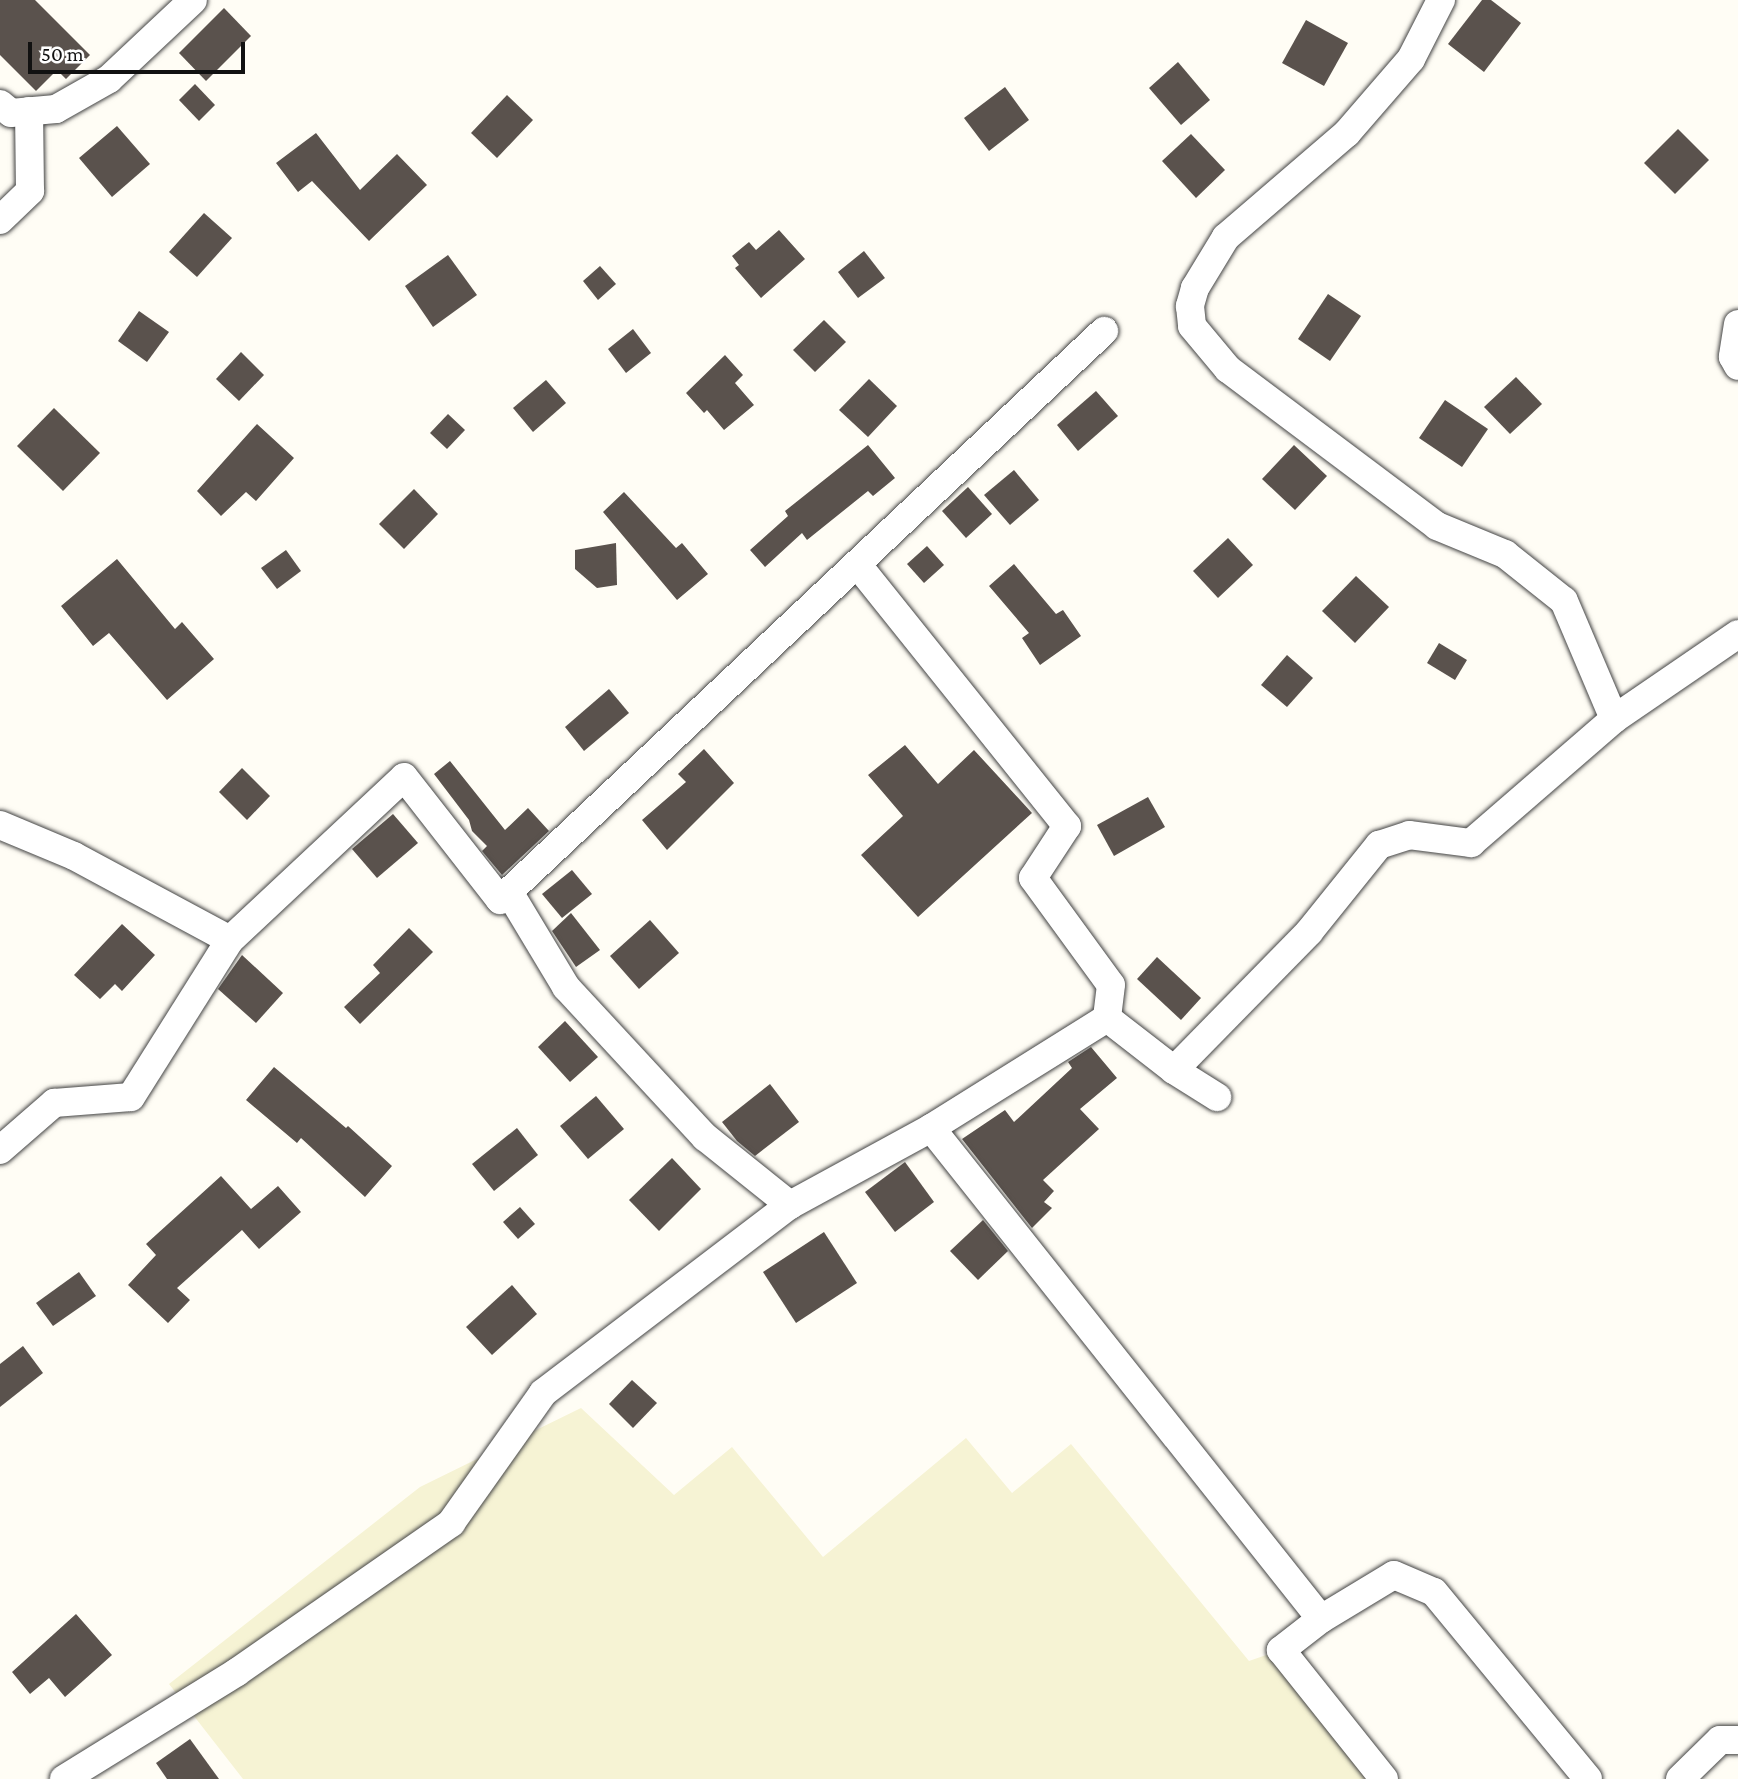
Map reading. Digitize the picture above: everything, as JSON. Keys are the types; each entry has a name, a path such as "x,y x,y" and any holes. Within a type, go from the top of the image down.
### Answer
{"street":[{"path":"0,104 11,113 55,109 109,79 192,0"},
{"path":"1441,0 1411,59 1348,133 1226,237 1195,288 1191,306 1192,326 1228,369 1437,526 1505,554 1564,601 1614,719"},
{"path":"0,220 30,191 29,111"},
{"path":"1738,324 1732,357 1738,366"},
{"path":"0,1150 54,1103 131,1097 230,940 404,777 500,900 1104,331"},
{"path":"857,564 1067,827 1033,878 1111,985 1107,1018"},
{"path":"1174,1070 1309,932 1379,845 1409,835 1471,843 1614,719 1738,634"},
{"path":"0,825 74,856 230,940"},
{"path":"509,892 566,987 705,1137 790,1205"},
{"path":"1107,1018 1174,1070 1217,1097"},
{"path":"72,1776 237,1672 451,1523 543,1392 790,1205 931,1128 1107,1018"},
{"path":"931,1128 1321,1619"},
{"path":"1384,1779 1281,1650 1321,1619 1394,1576 1434,1592 1588,1779"},
{"path":"1680,1779 1720,1740 1738,1740"}],"shaded area":[{"path":"581,1408 674,1495 732,1447 823,1557 966,1438 1012,1493 1071,1444 1249,1661 1281,1650 1384,1779 243,1779 169,1684 420,1487"}],"building":[{"path":"0,0 35,0 90,55 66,79 57,70 36,91 0,55"},
{"path":"1482,0 1491,0 1521,23 1484,72 1448,44"},
{"path":"224,8 251,36 206,81 179,53"},
{"path":"1306,20 1348,43 1324,86 1282,63"},
{"path":"1178,62 1210,100 1181,125 1149,88"},
{"path":"195,84 215,105 199,121 179,100"},
{"path":"1005,87 1029,120 989,151 964,118"},
{"path":"507,95 533,120 497,158 471,133"},
{"path":"117,126 150,164 112,197 79,158"},
{"path":"1678,129 1709,160 1675,194 1644,163"},
{"path":"316,133 360,190 397,154 427,185 369,241 312,181 298,192 276,163"},
{"path":"1191,134 1225,170 1196,198 1162,161"},
{"path":"204,213 232,238 197,277 169,252"},
{"path":"779,230 805,259 761,298 735,268 739,265 732,256 749,242 756,250"},
{"path":"864,251 885,278 858,298 838,272"},
{"path":"448,255 477,295 433,327 405,286"},
{"path":"600,266 616,284 598,300 583,281"},
{"path":"1328,294 1361,316 1330,361 1298,339"},
{"path":"139,311 169,332 147,362 118,341"},
{"path":"824,320 846,342 815,372 793,350"},
{"path":"633,329 651,353 626,373 608,349"},
{"path":"241,352 264,375 239,401 216,379"},
{"path":"725,355 743,375 735,383 754,405 724,430 707,410 704,413 686,393"},
{"path":"1516,377 1542,404 1510,434 1484,407"},
{"path":"869,379 897,406 868,437 839,410"},
{"path":"546,380 566,403 533,432 513,408"},
{"path":"1096,391 1118,416 1078,451 1057,425"},
{"path":"1445,400 1488,429 1462,467 1419,438"},
{"path":"54,408 100,453 63,491 17,446"},
{"path":"448,414 465,430 447,449 430,433"},
{"path":"257,424 294,458 256,501 246,492 221,516 197,491"},
{"path":"868,445 895,478 873,496 868,491 807,540 802,533 765,567 750,550 788,516 785,511"},
{"path":"1294,445 1327,476 1295,510 1262,479"},
{"path":"1014,470 1039,500 1010,525 984,495"},
{"path":"968,487 992,514 966,538 942,511"},
{"path":"414,489 438,514 404,549 379,524"},
{"path":"624,492 676,548 682,543 708,574 677,600 603,512"},
{"path":"1228,538 1253,565 1218,598 1193,571"},
{"path":"616,543 617,585 597,588 575,569 575,550"},
{"path":"927,546 944,565 924,583 907,564"},
{"path":"286,550 301,571 277,589 261,568"},
{"path":"117,559 175,629 182,622 214,659 167,700 109,633 93,646 61,606"},
{"path":"1014,564 1056,614 1063,610 1081,636 1040,665 1022,638 1029,633 989,586"},
{"path":"1356,576 1389,607 1355,643 1322,611"},
{"path":"1439,643 1467,660 1455,680 1427,663"},
{"path":"1287,655 1313,678 1287,707 1261,685"},
{"path":"609,689 629,713 584,751 565,727"},
{"path":"905,745 938,784 974,750 1032,813 918,917 861,855 903,816 868,775"},
{"path":"704,749 734,783 667,850 642,820 686,782 678,774"},
{"path":"450,761 505,830 528,808 549,831 502,875 482,851 487,846 472,831 469,820 434,774"},
{"path":"242,768 270,796 247,820 219,792"},
{"path":"1148,797 1165,827 1114,856 1097,825"},
{"path":"393,814 418,843 377,878 352,849"},
{"path":"572,870 592,894 562,918 542,894"},
{"path":"571,913 600,950 576,967 552,931"},
{"path":"650,920 679,953 639,989 610,956"},
{"path":"122,924 155,955 122,991 115,984 100,999 74,975"},
{"path":"409,928 433,952 360,1024 344,1007 380,973 373,965"},
{"path":"242,955 283,993 256,1023 218,989"},
{"path":"1157,957 1201,998 1181,1020 1137,979"},
{"path":"565,1021 598,1057 570,1082 538,1047"},
{"path":"1091,1047 1117,1078 1080,1109 1099,1129 1043,1180 1054,1191 1044,1202 1052,1208 1032,1228 962,1139 1005,1110 1014,1122 1072,1068 1068,1062"},
{"path":"274,1067 346,1128 348,1126 392,1166 365,1197 301,1138 297,1143 246,1100"},
{"path":"770,1084 799,1122 755,1156 737,1141 722,1122"},
{"path":"596,1096 624,1129 588,1159 560,1126"},
{"path":"517,1128 538,1155 494,1191 472,1164"},
{"path":"672,1158 701,1189 659,1231 629,1200"},
{"path":"905,1162 934,1202 895,1232 865,1192"},
{"path":"221,1176 251,1209 278,1186 301,1212 259,1249 242,1230 177,1288 190,1300 168,1323 128,1285 156,1255 146,1244"},
{"path":"520,1207 535,1224 518,1239 503,1222"},
{"path":"983,1220 1008,1251 978,1280 950,1251"},
{"path":"824,1232 857,1283 796,1323 763,1272"},
{"path":"79,1272 96,1296 53,1326 36,1303"},
{"path":"512,1285 537,1314 492,1355 466,1327"},
{"path":"23,1346 43,1373 0,1407 0,1364"},
{"path":"632,1380 657,1403 633,1428 609,1404"},
{"path":"76,1614 112,1655 65,1697 49,1678 30,1694 12,1672"},
{"path":"190,1739 219,1779 167,1779 156,1763"}]}
